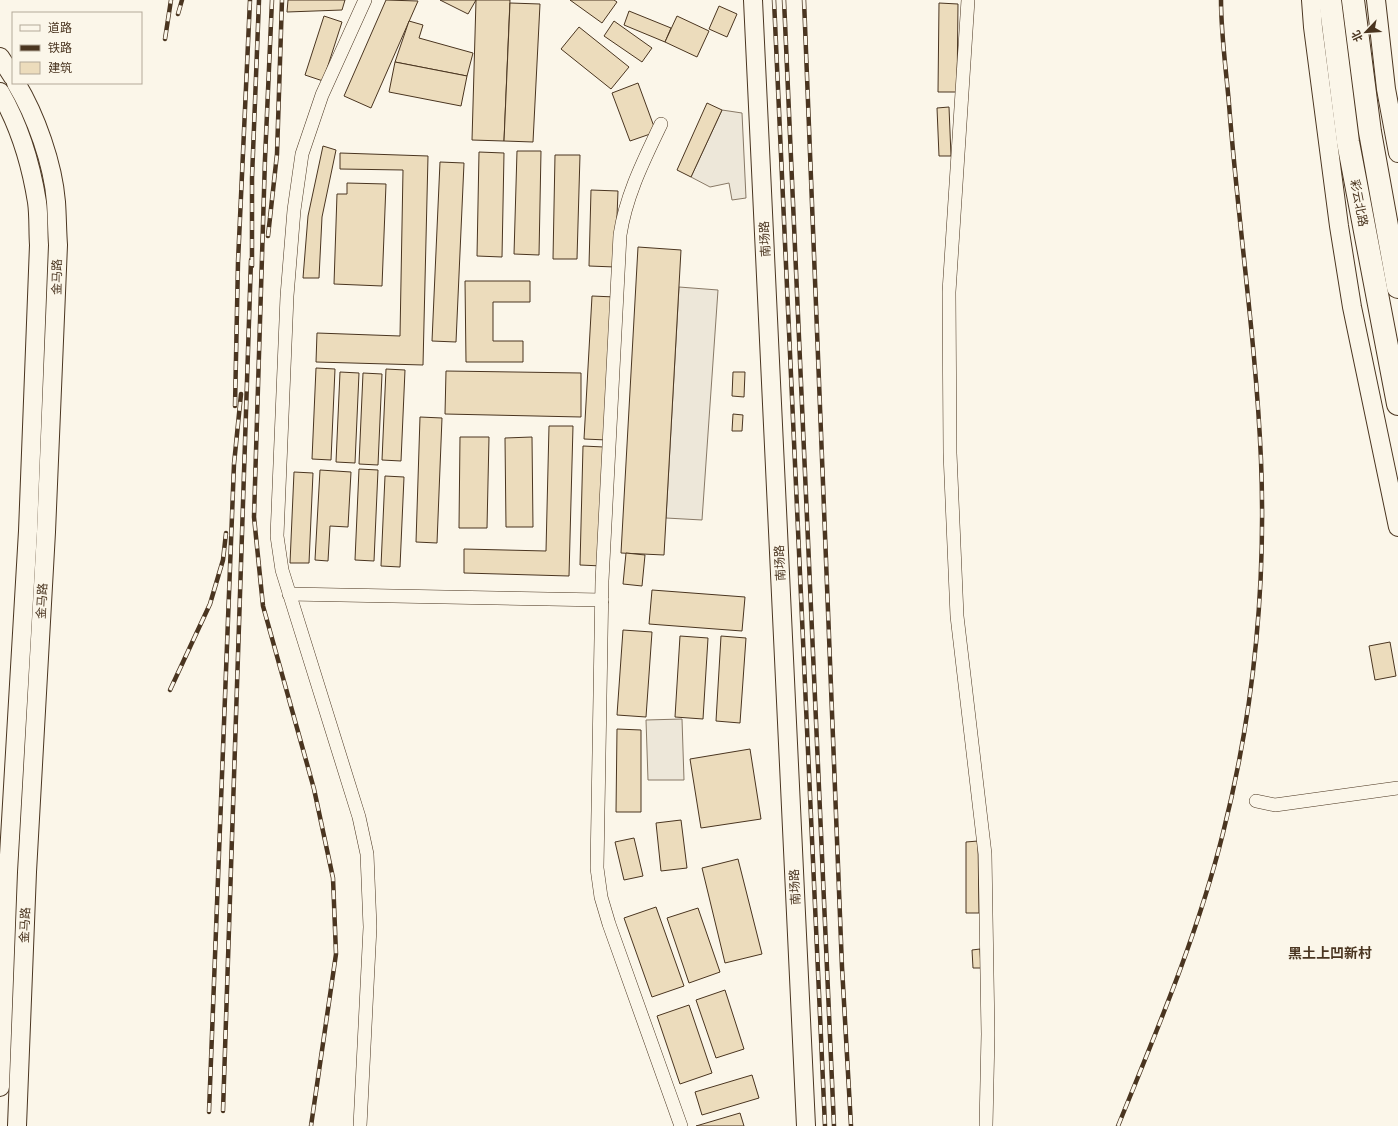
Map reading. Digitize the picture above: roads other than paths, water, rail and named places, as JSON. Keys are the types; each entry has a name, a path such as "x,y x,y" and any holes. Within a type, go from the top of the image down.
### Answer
{"highway":[{"name":"彩云北路","path":"1330,0 1348,142 1398,404"},
{"name":"彩云北路","path":"1353,0 1370,132 1398,287"}],"main road":[{"name":"南场路","path":"753,0 806,1126"},
{"path":"1311,0 1313,27 1335,196 1352,307 1398,527"},
{"path":"1376,0 1386,90 1398,153"},
{"path":"0,57 12,75"},
{"name":"金马路","path":"16,84 36,123 46,155 56,201 58,245 46,532 27,872 17,1126"},
{"name":"金马路","path":"0,92 19,130 28,160 37,203 39,245 28,531 8,872 0,1087"}],"street":[{"path":"360,1126 370,927 367,854 359,817 282,570 277,536 287,296 294,210 302,154 322,95 365,0"},
{"path":"968,0 949,292 950,453 957,616 985,854 988,1034 986,1126"},
{"path":"661,124 635,178 626,206 620,235 602,600 597,868 601,897 681,1126"},
{"path":"289,594 602,600"},
{"path":"1256,801 1275,805 1398,788"}],"railway":[{"path":"165,39 171,0"},
{"path":"178,14 182,0"},
{"path":"235,406 238,262 250,0"},
{"path":"252,266 252,178 259,0"},
{"path":"272,0 265,159 254,517 263,606 314,789 333,878 336,954 311,1126"},
{"path":"268,236 277,154 282,0"},
{"path":"774,0 825,1126"},
{"path":"784,0 834,1126"},
{"path":"804,0 842,967 851,1126"},
{"path":"1118,1126 1176,981 1202,908 1213,871 1234,787 1243,741 1256,648 1262,554 1259,415 1233,149 1221,0"},
{"path":"223,1111 251,260"},
{"path":"209,1112 234,464 241,394"},
{"path":"170,690 210,604 223,560 226,533"}],"district":[{"name":"黑土上凹新村","path":"1330,953"}]}
